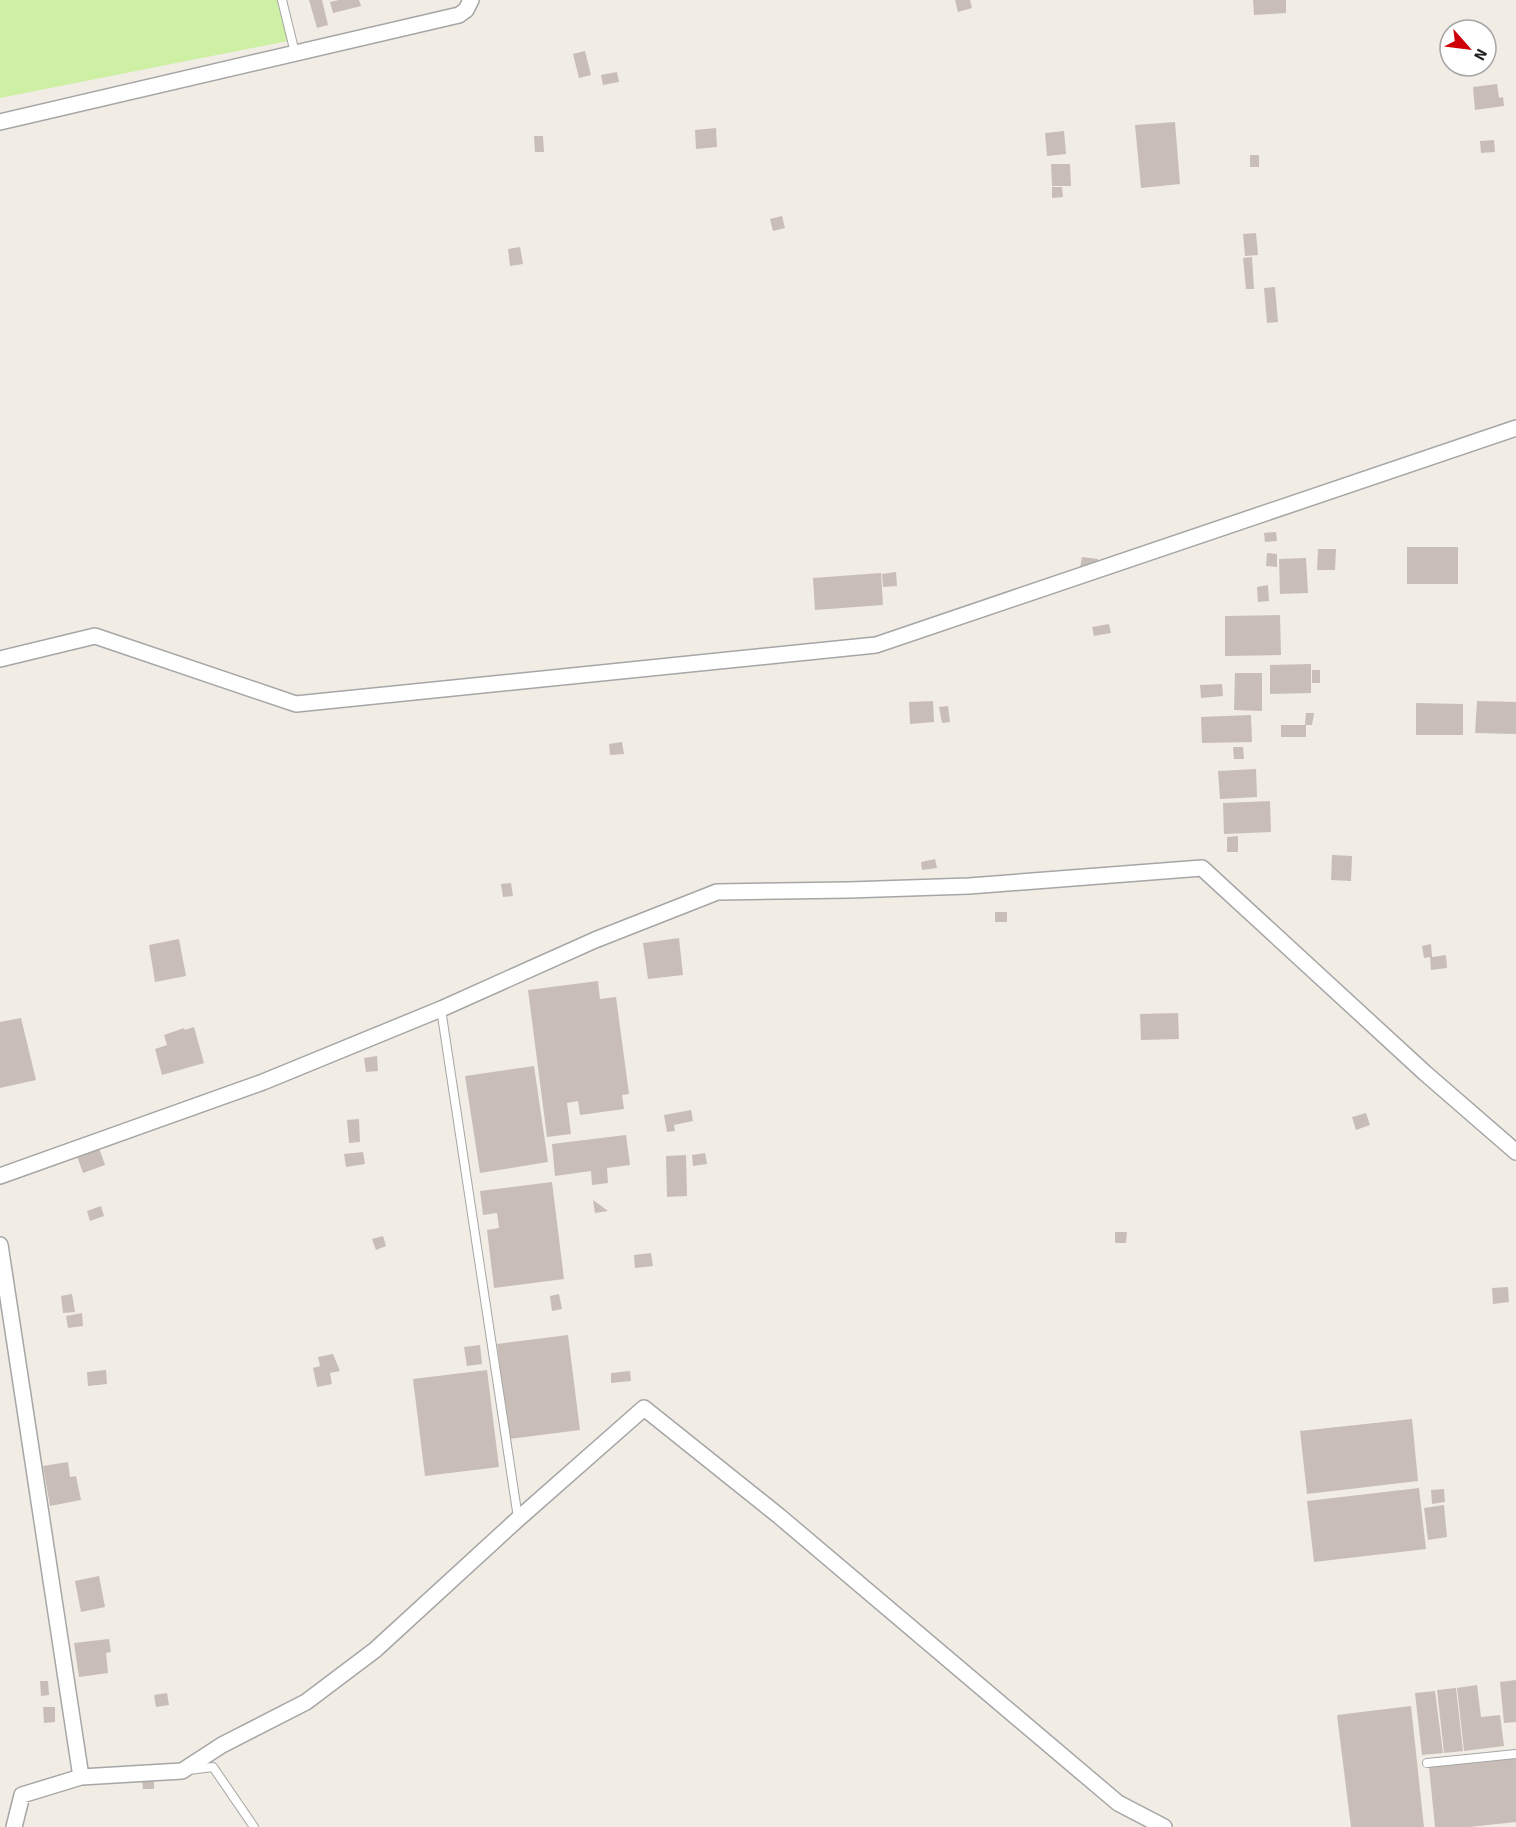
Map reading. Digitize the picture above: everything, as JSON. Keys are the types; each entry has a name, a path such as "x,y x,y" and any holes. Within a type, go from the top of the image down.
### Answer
{"street":[{"path":"0,122 459,15 466,10 471,0"},
{"path":"0,659 95,636 296,704 876,645 1516,428"},
{"path":"0,1176 263,1082 441,1009 595,940 717,892 969,886 1202,868 1425,1073 1516,1152"},
{"path":"0,1245 81,1777"},
{"path":"14,1827 22,1795 81,1777 182,1771 222,1745 306,1702 375,1650 644,1408 779,1516 1118,1803 1164,1827"}],"lane":[{"path":"282,0 295,53"},
{"path":"441,1009 518,1519"},
{"path":"1427,1763 1516,1754"},
{"path":"182,1771 213,1767 254,1827"}],"green space":[{"path":"0,0 277,0 288,41 0,98"}],"building":[{"path":"309,0 322,0 328,25 317,28"},
{"path":"359,0 361,6 333,13 330,2"},
{"path":"955,0 970,0 972,8 958,12"},
{"path":"1253,0 1286,0 1286,13 1254,15"},
{"path":"585,51 591,75 579,78 573,54"},
{"path":"617,72 619,82 603,85 601,75"},
{"path":"1497,84 1499,98 1503,97 1504,106 1475,110 1473,87"},
{"path":"1175,122 1180,184 1141,188 1135,125"},
{"path":"716,128 717,147 696,149 695,130"},
{"path":"1064,131 1066,154 1047,156 1045,133"},
{"path":"534,136 543,136 544,152 535,152"},
{"path":"1494,140 1495,152 1481,153 1480,141"},
{"path":"1250,155 1259,155 1259,167 1250,167"},
{"path":"1051,164 1070,164 1071,186 1052,186"},
{"path":"1052,187 1062,187 1063,197 1052,198"},
{"path":"782,216 785,228 773,231 770,219"},
{"path":"1256,233 1258,255 1245,256 1243,234"},
{"path":"520,247 523,264 510,266 508,249"},
{"path":"1252,257 1254,289 1246,289 1243,258"},
{"path":"1275,287 1278,322 1267,323 1264,288"},
{"path":"1276,532 1277,541 1265,542 1264,533"},
{"path":"1407,547 1458,547 1458,584 1407,584"},
{"path":"1318,549 1336,549 1335,570 1317,570"},
{"path":"1267,553 1277,554 1277,567 1266,566"},
{"path":"1082,557 1098,559 1096,571 1080,568"},
{"path":"1306,558 1308,593 1280,594 1279,559"},
{"path":"896,572 897,586 883,587 882,574"},
{"path":"881,573 883,605 815,610 813,578"},
{"path":"1268,585 1269,601 1258,602 1257,587"},
{"path":"1280,615 1281,655 1225,656 1225,616"},
{"path":"1109,624 1111,633 1094,636 1092,627"},
{"path":"1311,664 1311,693 1270,694 1270,665"},
{"path":"1312,670 1320,670 1320,683 1312,683"},
{"path":"1235,673 1262,673 1262,711 1234,710"},
{"path":"1222,684 1223,696 1201,698 1200,685"},
{"path":"933,701 934,722 910,724 909,702"},
{"path":"1477,701 1516,702 1516,734 1475,733"},
{"path":"1416,703 1463,704 1463,735 1416,735"},
{"path":"948,706 950,722 942,723 939,707"},
{"path":"1306,713 1314,713 1312,725 1305,725"},
{"path":"1251,715 1252,742 1202,743 1201,717"},
{"path":"1281,725 1306,725 1306,737 1281,737"},
{"path":"622,742 624,754 610,755 609,744"},
{"path":"1233,747 1243,747 1244,759 1234,759"},
{"path":"1256,769 1257,797 1220,799 1218,771"},
{"path":"1270,801 1271,832 1224,834 1223,803"},
{"path":"1238,836 1238,852 1227,852 1227,837"},
{"path":"1332,855 1352,856 1351,881 1331,880"},
{"path":"935,859 937,868 922,870 921,862"},
{"path":"511,883 513,896 503,897 501,884"},
{"path":"995,912 1007,912 1007,922 995,922"},
{"path":"679,938 683,975 648,979 643,943"},
{"path":"179,939 186,976 155,982 149,945"},
{"path":"1431,944 1432,957 1446,955 1447,968 1431,970 1430,957 1424,958 1422,946"},
{"path":"598,981 600,999 616,997 629,1094 622,1095 624,1109 580,1115 578,1101 567,1103 571,1134 547,1137 528,990"},
{"path":"1178,1013 1179,1039 1141,1040 1140,1014"},
{"path":"21,1018 36,1080 0,1088 0,1022"},
{"path":"194,1027 204,1063 162,1075 155,1049 167,1045 164,1035"},
{"path":"377,1056 378,1071 366,1072 364,1058"},
{"path":"534,1066 548,1162 480,1173 465,1076"},
{"path":"691,1110 693,1121 674,1125 675,1131 667,1132 664,1115"},
{"path":"1366,1113 1370,1125 1356,1130 1352,1117"},
{"path":"359,1119 360,1142 349,1143 347,1120"},
{"path":"626,1135 630,1165 607,1168 608,1183 592,1185 591,1171 555,1176 552,1144"},
{"path":"99,1148 105,1165 83,1173 77,1156"},
{"path":"363,1152 365,1164 346,1167 344,1154"},
{"path":"705,1153 707,1164 693,1166 692,1155"},
{"path":"686,1155 687,1196 667,1197 666,1156"},
{"path":"552,1182 564,1279 494,1288 487,1230 499,1228 497,1213 483,1215 480,1191"},
{"path":"593,1200 608,1211 595,1213"},
{"path":"101,1206 104,1216 90,1221 87,1211"},
{"path":"1115,1232 1127,1232 1126,1243 1115,1243"},
{"path":"383,1236 386,1246 376,1250 372,1239"},
{"path":"651,1253 653,1266 635,1268 634,1255"},
{"path":"1508,1287 1509,1302 1493,1304 1492,1288"},
{"path":"72,1294 75,1312 63,1313 61,1296"},
{"path":"559,1294 562,1309 552,1311 550,1296"},
{"path":"82,1313 83,1326 68,1328 66,1316"},
{"path":"568,1335 580,1430 509,1439 497,1344"},
{"path":"480,1345 482,1364 467,1366 464,1347"},
{"path":"333,1354 340,1371 330,1373 332,1384 317,1387 313,1368 320,1366 318,1357"},
{"path":"106,1370 107,1384 88,1386 87,1372"},
{"path":"487,1370 499,1467 425,1476 413,1379"},
{"path":"630,1371 631,1381 611,1383 611,1373"},
{"path":"1412,1419 1418,1481 1307,1494 1300,1431"},
{"path":"68,1462 70,1477 76,1476 81,1500 50,1506 43,1466"},
{"path":"1419,1488 1426,1549 1314,1562 1307,1501"},
{"path":"1444,1489 1445,1502 1432,1504 1431,1490"},
{"path":"1444,1505 1447,1537 1428,1540 1424,1508"},
{"path":"99,1576 105,1607 81,1612 75,1581"},
{"path":"109,1639 111,1652 106,1653 108,1673 79,1677 74,1643"},
{"path":"1516,1680 1516,1722 1504,1723 1500,1682"},
{"path":"40,1681 48,1681 49,1695 41,1696"},
{"path":"1477,1685 1481,1717 1500,1715 1504,1746 1464,1751 1457,1688"},
{"path":"1456,1688 1463,1751 1444,1753 1437,1690"},
{"path":"1435,1691 1443,1753 1422,1755 1415,1693"},
{"path":"167,1693 169,1705 156,1707 154,1695"},
{"path":"1411,1706 1424,1827 1351,1827 1337,1715"},
{"path":"43,1707 55,1707 55,1722 44,1723"},
{"path":"1516,1757 1516,1822 1469,1827 1435,1827 1429,1767"},
{"path":"142,1780 154,1780 154,1789 143,1789"}]}
